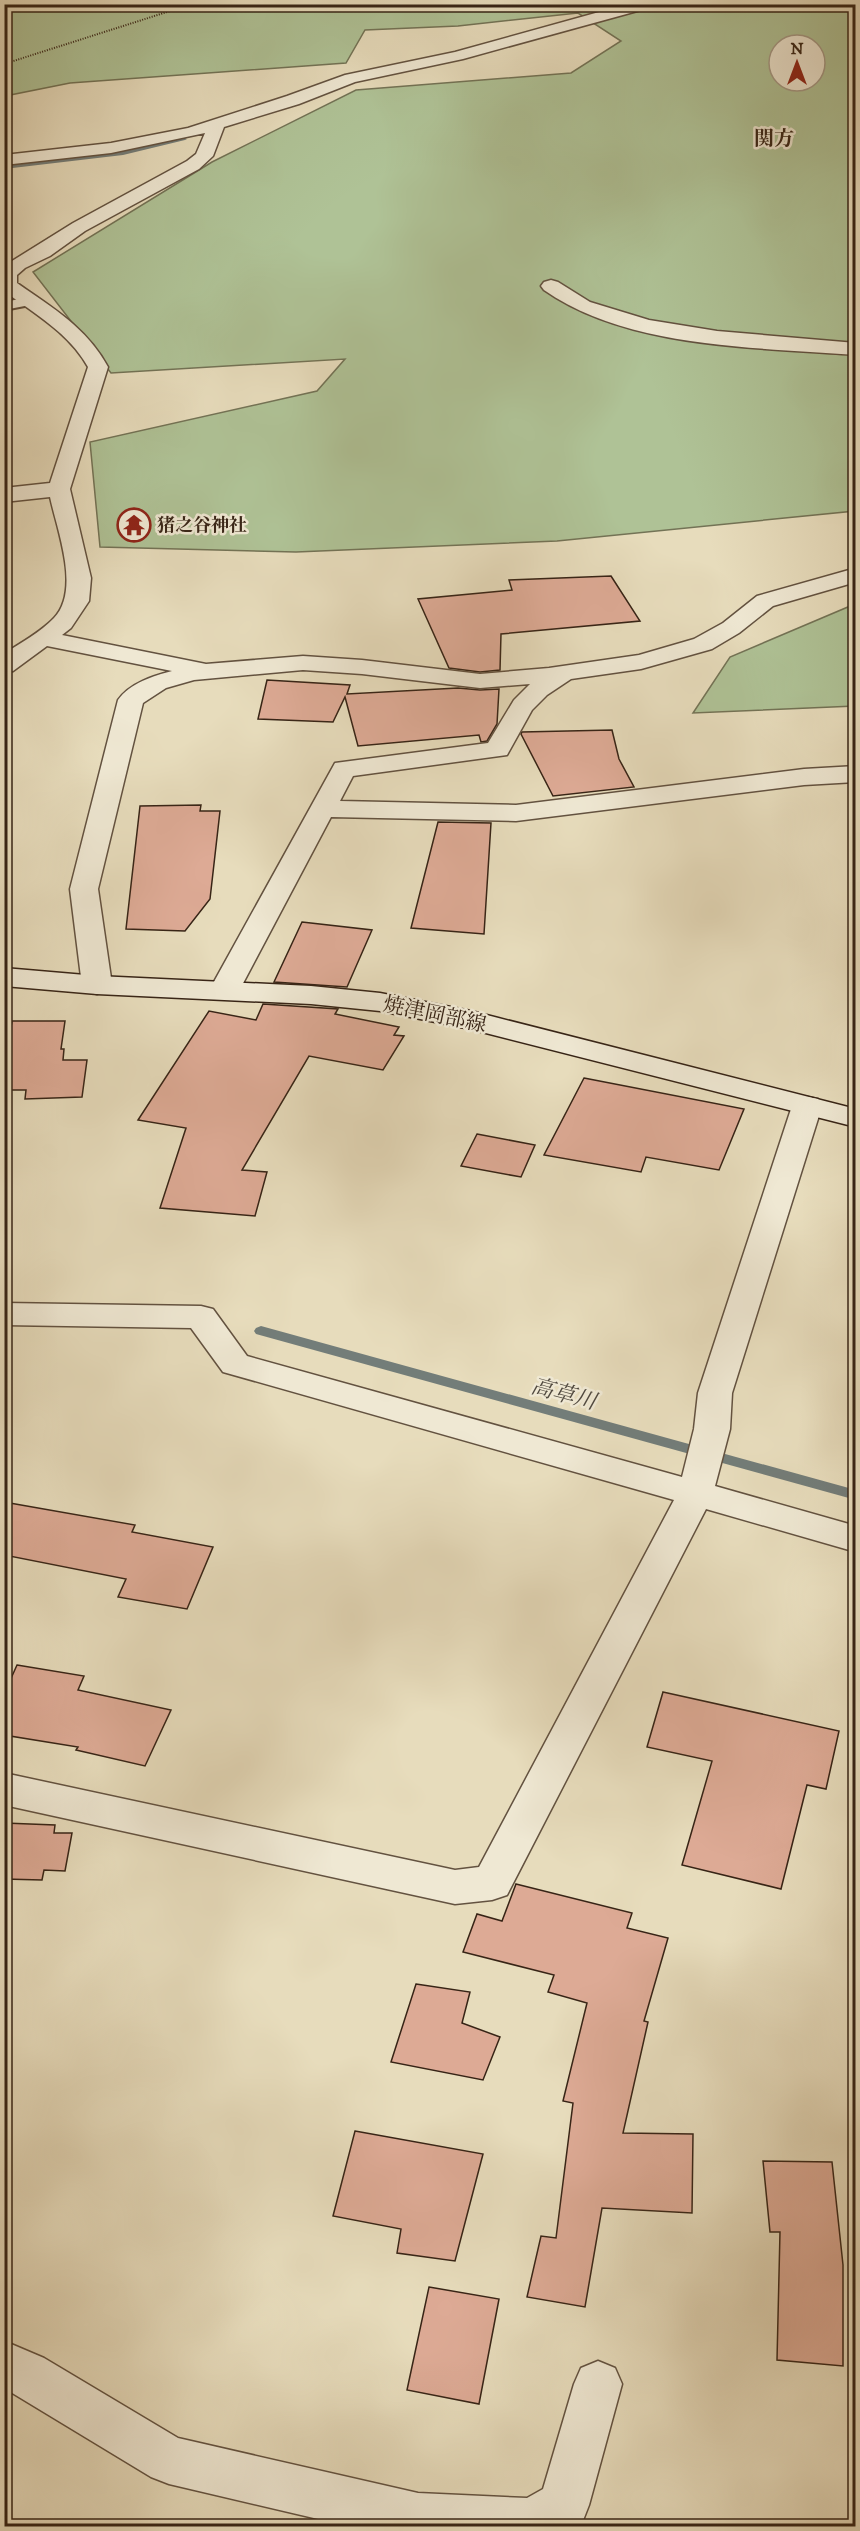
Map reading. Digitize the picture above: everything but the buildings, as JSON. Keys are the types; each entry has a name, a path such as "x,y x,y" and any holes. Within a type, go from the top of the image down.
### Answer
{"street":[{"path":"4,160 111,148 217,124 293,100 360,75 457,56 646,4"},
{"path":"4,666 63,623 77,601 79,578 59,489 98,366 91,350 69,330 8,285 7,274 18,264 43,252 79,227 193,165 204,156 217,124"},
{"path":"551,286 580,305 614,317 645,324 788,345 855,349"},
{"path":"4,495 59,489"},
{"path":"96,985 84,889 131,700 157,683 207,671 303,663 362,667 480,681 564,673 641,662 703,644 731,628 765,601 855,575"},
{"path":"43,638 207,671"},
{"path":"225,989 344,769 498,750 519,707 540,687 564,673"},
{"path":"321,809 516,813 804,777 855,774"},
{"name":"焼津岡部線","path":"4,977 96,985 225,989 380,1002 471,1020 855,1118"},
{"path":"4,1789 455,1887 492,1882 698,1482 712,1429 715,1393 807,1106"},
{"path":"4,1314 201,1317 235,1364 698,1482 855,1539"},
{"path":"4,2364 27,2374 169,2460 416,2522 531,2523 564,2505 598,2384"}],"lane":[{"path":"4,306 30,301"}],"path":[{"path":"4,64 192,4"}],"green space":[{"path":"5,5 855,5 855,511 557,541 296,552 100,547 90,442 317,391 345,359 111,373 33,272 212,162 356,90 571,73 621,41 578,13 458,26 365,30 346,63 70,83 5,96"},
{"path":"855,604 855,706 693,713 730,657"}],"waterway":[{"path":"4,167 123,153 183,139"},
{"name":"高草川","path":"261,1331 856,1495"}],"place":[{"name":"猪之谷神社","path":"134,525"}],"district":[{"name":"関方","path":"774,138"}]}
